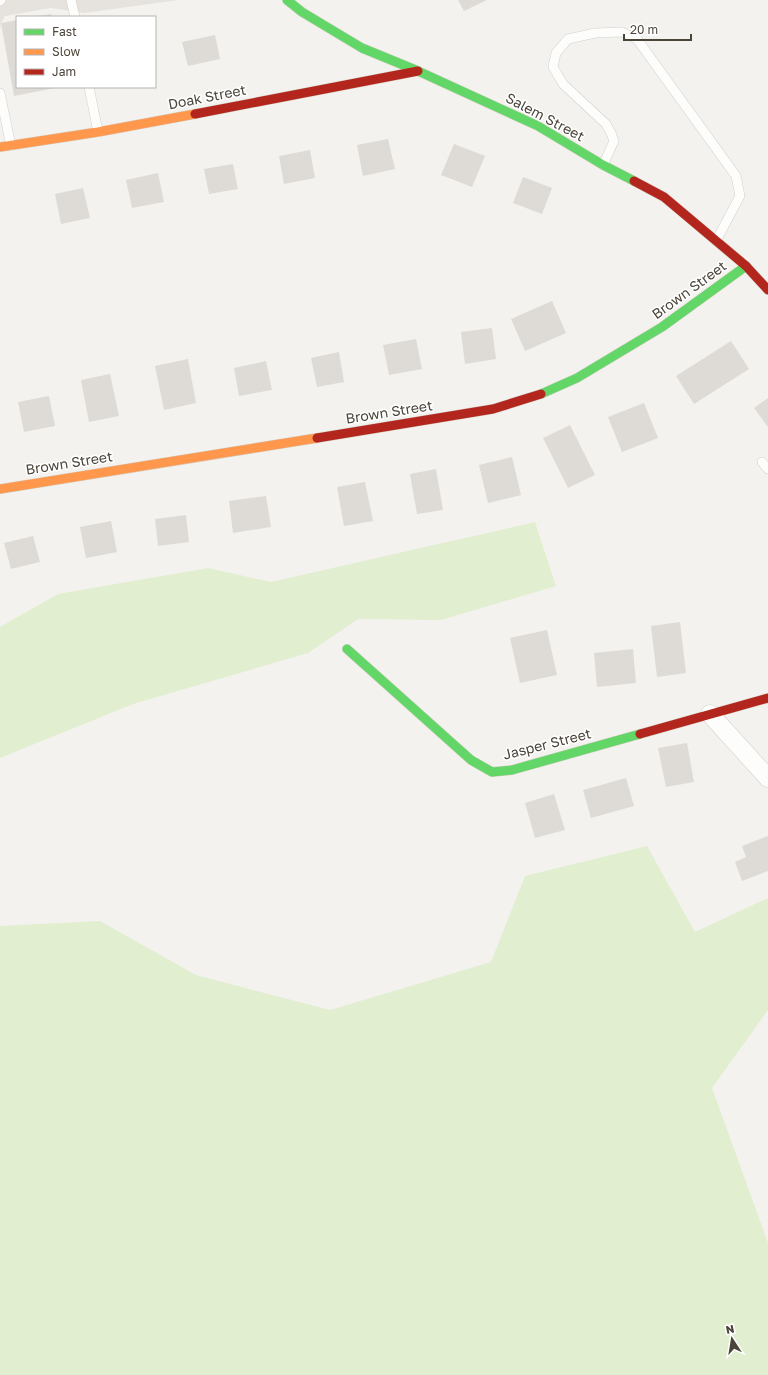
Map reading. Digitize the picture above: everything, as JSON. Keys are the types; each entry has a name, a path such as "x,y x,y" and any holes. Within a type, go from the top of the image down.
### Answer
{"street":[{"name":"Salem Street","path":"287,0 308,16 362,48 418,71 538,126 603,165 664,197 746,266 768,290"},
{"name":"Doak Street","path":"0,148 98,132 418,71"},
{"name":"Brown Street","path":"0,489 501,407 536,396 577,378 662,327 746,266"},
{"name":"Jasper Street","path":"347,649 471,760 492,772 512,770 768,698"},
{"path":"710,714 768,778"}],"lane":[{"path":"70,0 75,16"},
{"path":"603,165 614,141 612,132 606,124 563,84 553,67 556,53 568,39 595,33 622,32 636,39 736,176 740,196 716,241"},
{"path":"89,88 98,132"},
{"path":"0,94 11,146"}],"green space":[{"path":"535,522 556,586 441,620 358,619 308,653 133,704 0,758 0,627 58,594 208,568 271,582"},
{"path":"647,846 695,932 768,898 768,1010 712,1088 768,1243 768,1375 0,1375 0,926 100,921 196,975 330,1010 491,962 525,876"}],"shaded area":[{"path":"0,0 179,0 84,13 51,8 5,16 1,23 0,30"}],"building":[{"path":"458,0 487,0 464,11"},
{"path":"51,14 52,16 38,16"},
{"path":"16,20 16,88 55,88 14,96 1,23"},
{"path":"215,35 220,59 188,66 182,42"},
{"path":"388,139 395,169 363,176 357,145"},
{"path":"454,144 485,156 472,187 441,175"},
{"path":"310,150 315,178 284,184 279,156"},
{"path":"233,164 238,189 209,194 204,169"},
{"path":"158,173 164,202 132,208 126,180"},
{"path":"523,177 552,188 542,214 513,203"},
{"path":"83,188 90,218 61,224 55,194"},
{"path":"552,301 566,333 525,351 511,319"},
{"path":"492,328 496,359 465,364 461,332"},
{"path":"416,339 422,369 389,375 383,345"},
{"path":"731,341 749,369 694,404 676,376"},
{"path":"339,352 344,382 317,387 311,358"},
{"path":"188,359 196,403 164,410 155,366"},
{"path":"266,361 272,390 239,396 234,368"},
{"path":"110,374 119,416 89,422 81,380"},
{"path":"49,396 55,426 24,432 18,402"},
{"path":"768,398 768,427 754,408"},
{"path":"644,403 658,438 622,452 608,417"},
{"path":"570,425 595,475 568,488 543,438"},
{"path":"512,457 521,495 488,503 479,465"},
{"path":"436,469 443,510 417,514 410,474"},
{"path":"365,482 373,521 344,526 337,487"},
{"path":"266,496 271,527 233,533 229,501"},
{"path":"186,515 189,542 158,546 155,519"},
{"path":"111,521 117,552 86,558 80,527"},
{"path":"33,536 40,562 11,569 4,543"},
{"path":"680,622 686,673 657,677 651,626"},
{"path":"547,630 557,675 520,683 510,638"},
{"path":"633,649 636,683 597,687 594,653"},
{"path":"687,743 694,782 666,787 658,748"},
{"path":"626,778 634,806 591,818 583,790"},
{"path":"554,794 565,830 535,838 525,803"},
{"path":"768,836 768,871 742,881 735,862 746,857 742,846"}],"traffic: fast":[{"path":"287,0 302,12 362,48 418,71 538,126 603,165 634,181"},
{"path":"541,394 577,378 662,327 746,266"},
{"path":"347,649 471,760 492,772 512,770 640,734"}],"traffic: slow":[{"path":"0,147 98,132 195,114"},
{"path":"0,489 317,438"}],"traffic: jam":[{"path":"195,114 418,71"},
{"path":"634,181 664,197 746,266 768,290"},
{"path":"317,438 493,409 541,394"},
{"path":"640,734 768,698"}]}
